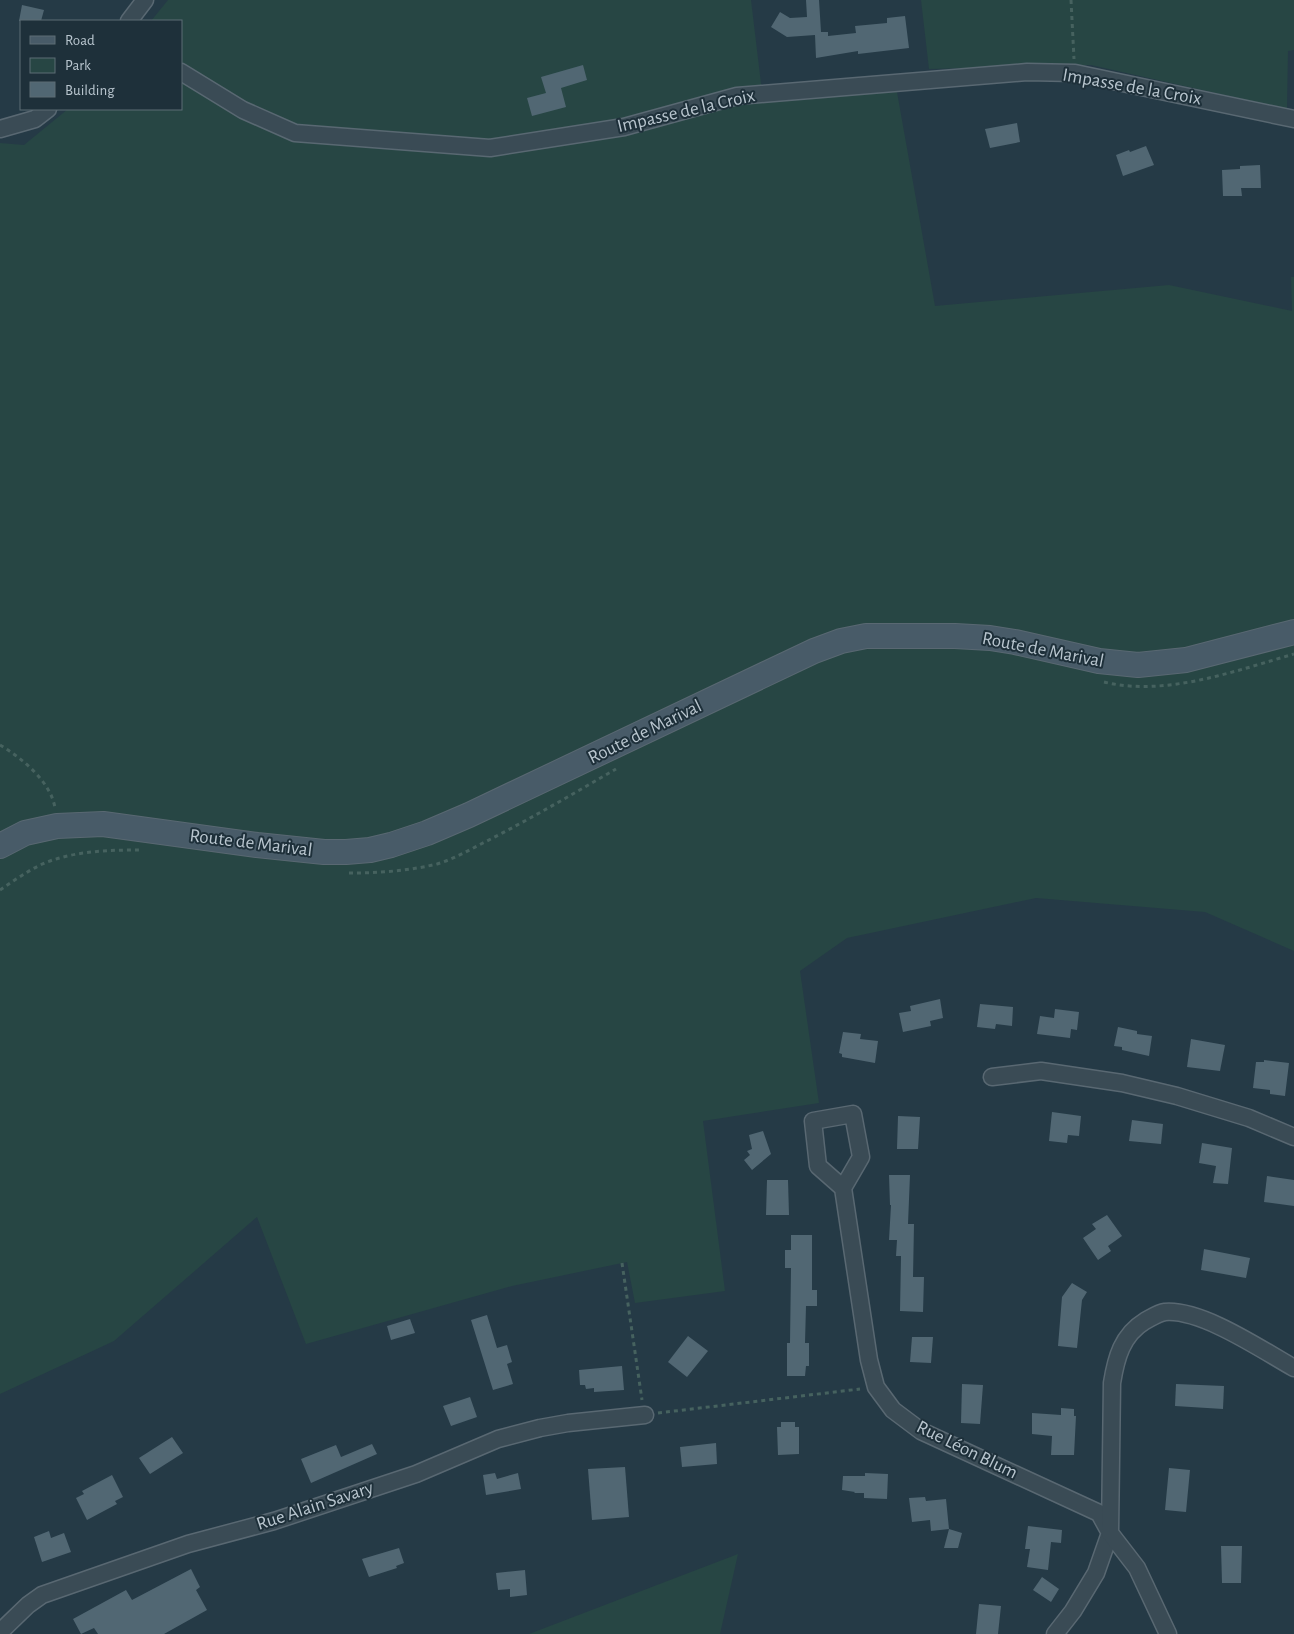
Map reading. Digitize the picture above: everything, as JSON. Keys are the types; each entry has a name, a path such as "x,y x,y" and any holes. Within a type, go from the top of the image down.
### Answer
{"main road":[{"name":"Route de Marival","path":"0,846 25,833 57,826 103,824 324,852 370,850 391,845 427,833 469,815 764,674 841,641 875,636 990,638 1032,645 1099,661 1138,665 1186,660 1294,632"}],"street":[{"path":"130,20 146,0"},
{"name":"Impasse de la Croix","path":"182,73 242,110 296,133 490,148 624,127 737,96 1027,72 1074,73 1294,119"},
{"path":"0,129 35,118 47,110"},
{"path":"992,1077 1041,1070 1122,1083 1178,1096 1249,1118 1294,1137"},
{"name":"Rue Léon Blum","path":"843,1188 869,1360 876,1387 893,1410 921,1431 1098,1513 1110,1534 1137,1568 1168,1634"},
{"path":"1055,1634 1073,1611 1096,1573 1110,1534 1112,1383 1115,1363 1123,1343 1134,1327 1165,1312 1186,1314 1209,1320 1294,1368"},
{"name":"Rue Alain Savary","path":"0,1632 28,1605 42,1595 188,1544 274,1521 397,1480 498,1440 540,1428 568,1423 645,1415"}],"path":[{"path":"1071,0 1074,73"},
{"path":"1103,682 1142,687 1174,685 1294,654"},
{"path":"0,746 10,751 39,776 54,800 57,826"},
{"path":"347,873 374,873 437,864 455,857 527,821 620,766"},
{"path":"0,890 46,862 76,853 147,850"},
{"path":"622,1263 645,1415 876,1387"}],"green space":[{"path":"168,0 751,0 763,100 897,92 935,306 1169,285 1292,311 1291,277 1294,277 1294,951 1205,912 1036,898 847,938 800,971 819,1103 703,1121 725,1291 635,1303 627,1262 512,1286 306,1344 257,1217 114,1341 0,1394 0,143 24,145 67,110 182,110 182,20 152,20"},
{"path":"921,0 1294,0 1294,50 1288,51 1287,109 1091,65 929,69"},
{"path":"738,1554 720,1634 529,1634"}],"building":[{"path":"806,0 819,0 821,32 828,32 828,36 856,33 855,26 887,23 887,18 905,16 909,48 858,54 858,51 816,58 815,35 787,37 771,27 780,12 790,18 807,17"},
{"path":"22,5 44,10 41,20 19,21"},
{"path":"583,65 587,80 561,88 566,107 532,116 527,98 546,93 541,77"},
{"path":"1017,123 1020,142 990,148 985,129"},
{"path":"1146,146 1154,165 1123,176 1116,155"},
{"path":"1260,165 1261,188 1241,188 1242,196 1223,196 1222,170 1240,169 1240,166"},
{"path":"940,999 943,1018 930,1021 931,1026 903,1032 899,1013 911,1011 910,1006"},
{"path":"980,1004 1013,1007 1012,1026 996,1024 995,1029 977,1027"},
{"path":"1055,1009 1079,1012 1077,1030 1071,1029 1070,1038 1037,1034 1040,1016 1054,1018"},
{"path":"1118,1027 1137,1031 1137,1034 1152,1036 1149,1056 1122,1050 1122,1047 1114,1046"},
{"path":"843,1032 861,1034 860,1039 878,1041 875,1063 842,1057 842,1054 839,1053"},
{"path":"1191,1039 1225,1045 1220,1071 1187,1067"},
{"path":"1264,1060 1289,1063 1285,1096 1270,1094 1270,1090 1253,1088 1256,1062 1264,1062"},
{"path":"1052,1112 1081,1116 1079,1136 1068,1135 1067,1143 1049,1141"},
{"path":"898,1116 920,1117 918,1149 897,1149"},
{"path":"1132,1120 1163,1124 1161,1144 1129,1141"},
{"path":"763,1131 771,1154 752,1170 744,1160 750,1155 747,1151 752,1149 749,1135"},
{"path":"1202,1143 1232,1148 1228,1184 1213,1183 1216,1166 1199,1163"},
{"path":"889,1175 910,1175 908,1224 914,1224 913,1277 924,1277 923,1312 900,1311 901,1256 896,1256 897,1240 889,1240 891,1205"},
{"path":"1267,1176 1294,1180 1294,1206 1264,1202"},
{"path":"767,1180 788,1180 789,1215 766,1215"},
{"path":"1107,1215 1122,1236 1108,1246 1111,1251 1098,1260 1083,1238 1096,1229 1092,1224"},
{"path":"791,1235 812,1235 812,1290 817,1290 817,1306 806,1306 805,1343 809,1343 809,1366 806,1366 805,1376 787,1376 787,1343 790,1343 791,1268 785,1268 785,1250 791,1250"},
{"path":"1204,1249 1250,1258 1246,1278 1201,1270"},
{"path":"1072,1283 1087,1292 1082,1300 1077,1348 1058,1346 1062,1297"},
{"path":"487,1315 497,1348 507,1345 512,1362 507,1364 513,1384 493,1390 471,1320"},
{"path":"410,1319 415,1333 391,1340 387,1326"},
{"path":"688,1336 708,1351 687,1377 668,1362"},
{"path":"912,1337 933,1337 931,1363 910,1362"},
{"path":"622,1366 624,1390 594,1392 594,1388 586,1389 585,1385 580,1385 579,1370"},
{"path":"962,1384 983,1385 980,1424 961,1423"},
{"path":"1176,1384 1224,1386 1223,1409 1175,1406"},
{"path":"470,1397 477,1417 451,1426 443,1406"},
{"path":"1061,1408 1074,1409 1074,1416 1076,1416 1074,1455 1051,1455 1052,1436 1032,1434 1032,1413 1061,1415"},
{"path":"781,1422 795,1422 795,1427 799,1427 799,1454 778,1455 777,1427 781,1427"},
{"path":"172,1437 183,1453 150,1474 139,1458"},
{"path":"716,1443 717,1464 682,1467 680,1447"},
{"path":"372,1444 377,1454 311,1483 301,1459 336,1445 341,1457"},
{"path":"625,1467 629,1517 592,1520 588,1469"},
{"path":"1169,1468 1190,1470 1186,1512 1165,1510"},
{"path":"495,1473 497,1479 518,1473 521,1489 486,1495 483,1475"},
{"path":"865,1473 888,1474 887,1499 864,1498 864,1493 842,1490 843,1476 865,1476"},
{"path":"112,1475 123,1497 115,1501 117,1504 87,1520 76,1498 84,1494 82,1491"},
{"path":"925,1497 926,1501 946,1499 949,1529 931,1531 930,1520 912,1522 909,1498"},
{"path":"1028,1526 1062,1530 1061,1543 1051,1542 1048,1570 1027,1567 1030,1549 1025,1549"},
{"path":"949,1529 962,1533 958,1548 944,1548"},
{"path":"49,1531 51,1538 64,1533 71,1552 42,1562 34,1537"},
{"path":"1221,1546 1242,1546 1241,1583 1222,1583"},
{"path":"399,1548 404,1563 396,1566 397,1568 369,1577 362,1559"},
{"path":"191,1569 200,1587 196,1590 207,1610 164,1634 98,1634 94,1628 81,1634 73,1619 126,1590 132,1600"},
{"path":"525,1570 527,1595 510,1597 510,1589 498,1590 496,1573"},
{"path":"1042,1577 1059,1589 1051,1602 1033,1590"},
{"path":"979,1604 1001,1606 998,1634 976,1634"}]}
